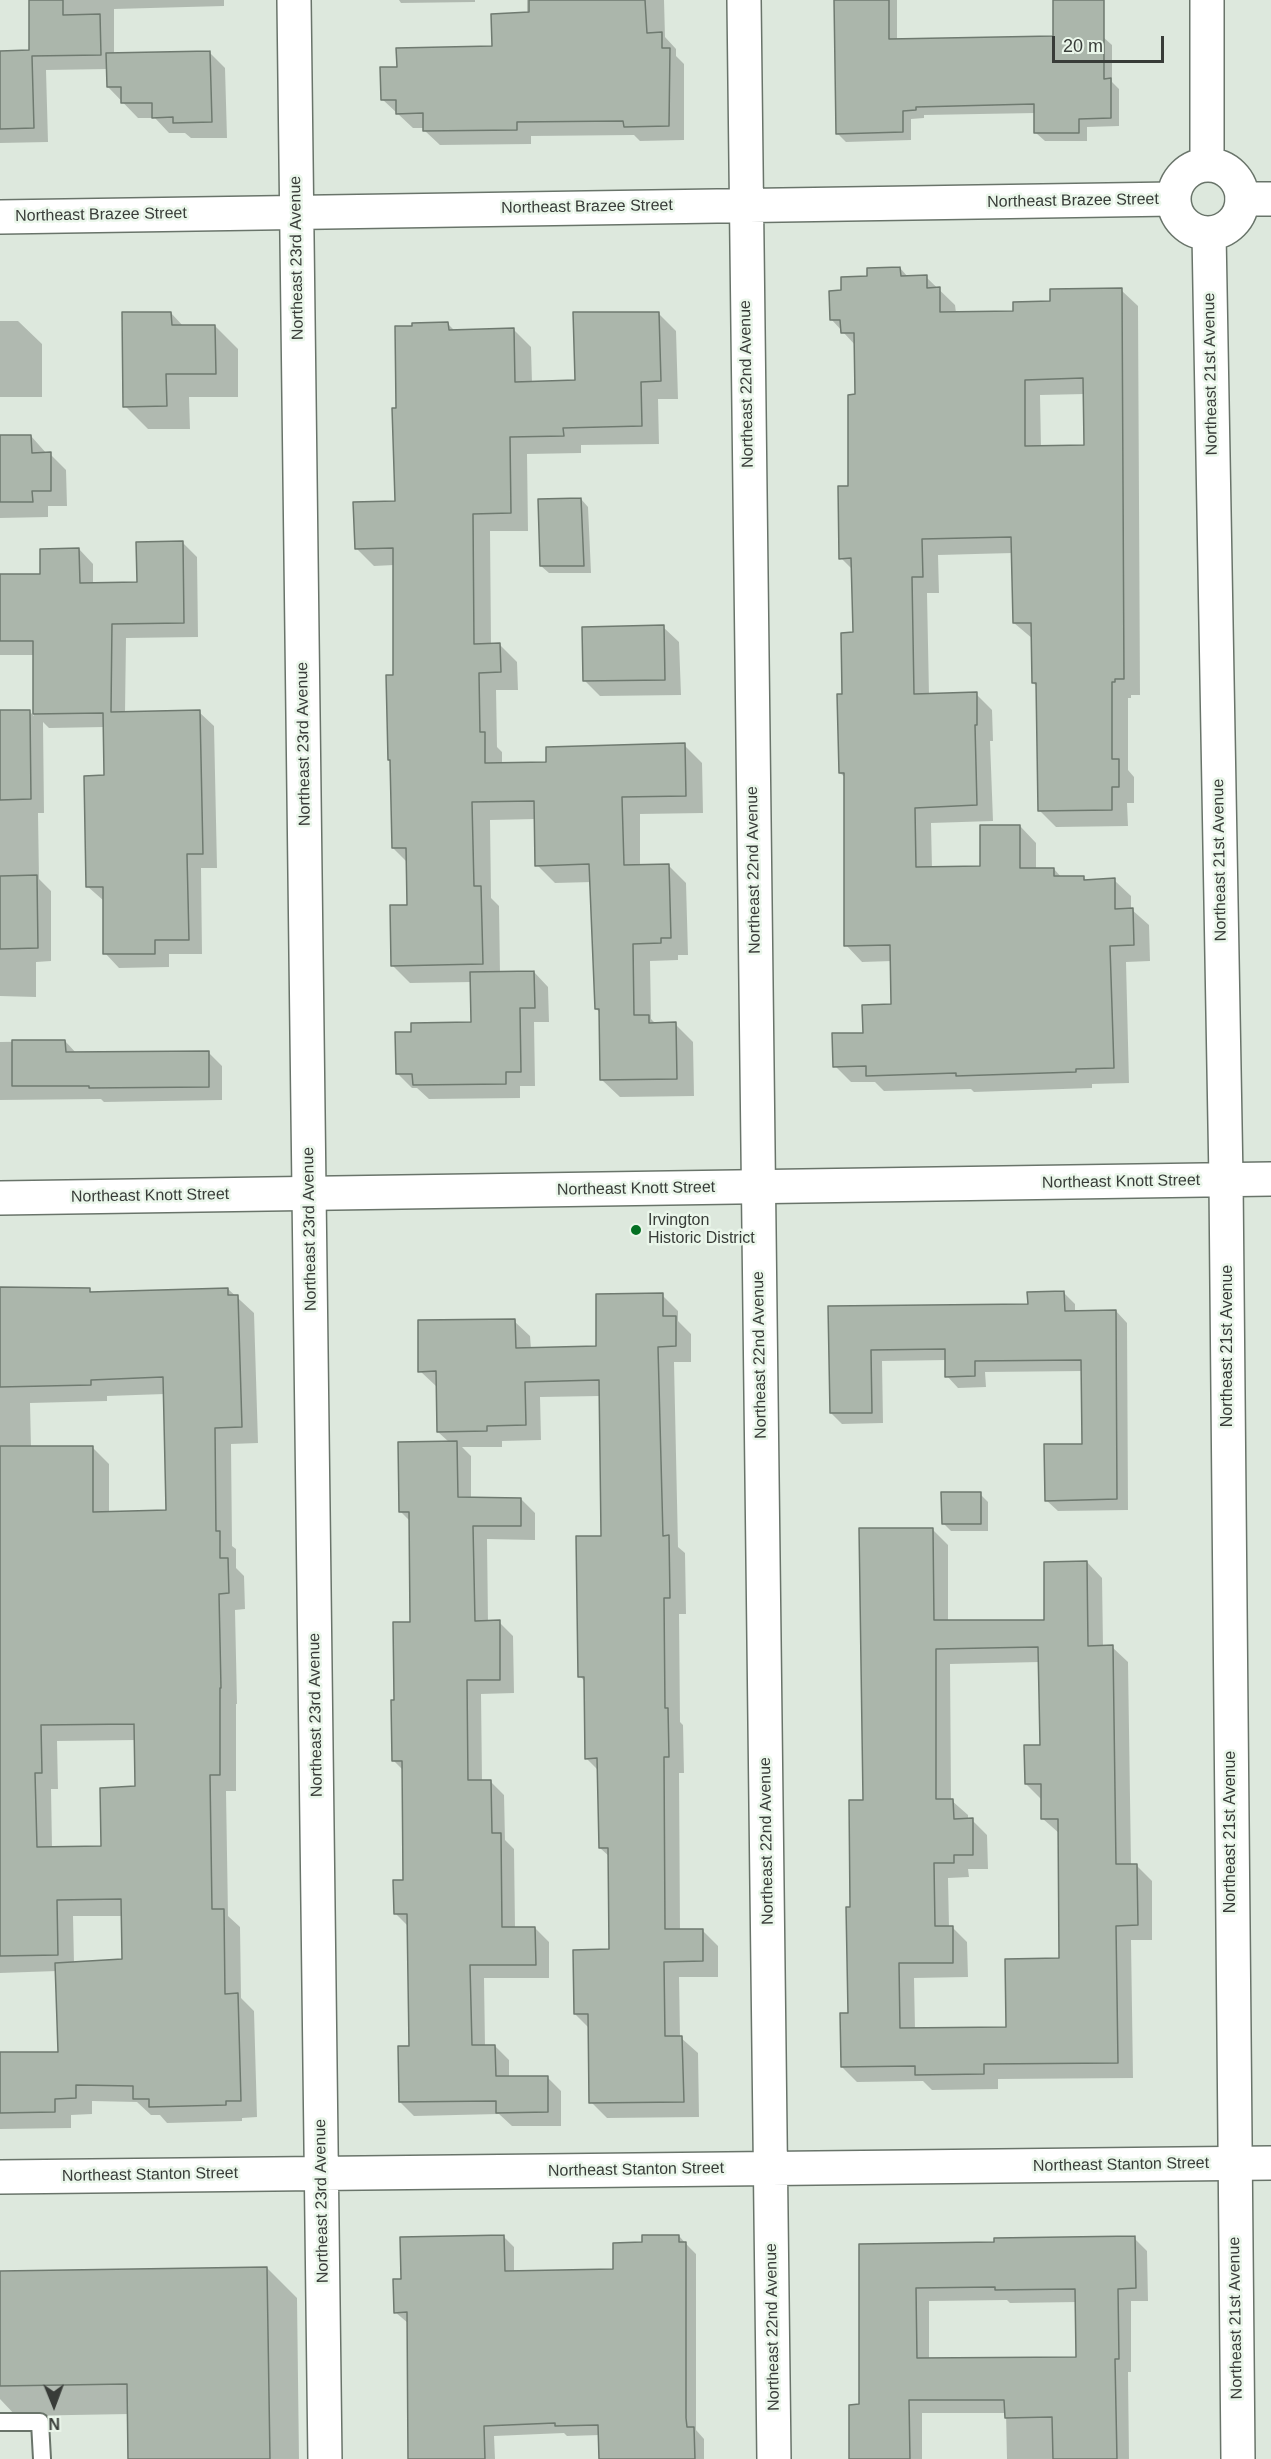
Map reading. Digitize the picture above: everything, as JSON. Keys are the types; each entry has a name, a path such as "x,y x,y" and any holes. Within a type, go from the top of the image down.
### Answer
{"street":[{"name":"Northeast 23rd Avenue","path":"294,0 325,2459"},
{"name":"Northeast 22nd Avenue","path":"744,0 744,206 774,2459"},
{"path":"1206,0 1207,165"},
{"path":"1215,165 1231,173 1240,187 1257,199 1225,228 1209,233 1200,232 1185,224 1179,218 1173,199 1176,185 1190,169 1215,165"},
{"name":"Northeast Brazee Street","path":"0,217 1173,199"},
{"name":"Northeast 21st Avenue","path":"1209,233 1226,1180 1238,2459"},
{"name":"Northeast Knott Street","path":"0,1198 1271,1179"},
{"name":"Northeast Stanton Street","path":"0,2177 1271,2163"}],"lane":[{"path":"0,2422 40,2422 42,2459"}],"building":[{"path":"29,0 63,0 63,15 100,14 101,55 32,56 34,128 0,129 0,51 29,50"},
{"path":"529,0 645,0 647,33 662,32 662,48 670,48 669,126 624,127 623,121 517,122 517,130 423,131 423,113 396,114 396,100 381,100 380,67 397,67 396,48 492,46 491,14 529,12"},
{"path":"834,0 889,0 889,39 1053,36 1053,0 1104,0 1104,79 1111,78 1111,118 1079,119 1079,133 1034,133 1034,104 916,107 916,110 903,111 903,132 836,134"},
{"path":"210,51 212,122 173,123 173,117 152,118 152,103 121,103 121,87 107,87 106,53"},
{"path":"900,267 901,276 927,275 927,288 940,287 940,312 1013,311 1013,302 1050,301 1050,289 1122,288 1124,679 1115,679 1115,682 1112,682 1112,759 1119,759 1119,787 1112,787 1112,810 1038,811 1036,683 1032,683 1031,623 1013,623 1011,537 922,539 923,577 912,577 914,694 977,692 977,725 975,725 977,805 915,808 916,867 980,866 980,825 1020,825 1020,868 1054,868 1054,876 1084,876 1084,880 1115,878 1115,909 1133,908 1134,945 1110,946 1114,1068 1076,1069 1076,1072 956,1076 956,1073 866,1076 866,1066 833,1067 832,1033 863,1033 862,1005 891,1004 890,945 844,946 844,773 839,773 837,694 842,694 841,633 853,632 851,558 839,559 838,486 848,486 848,395 855,394 854,333 841,333 840,320 830,320 829,291 841,290 841,277 867,276 867,268","holes":["1083,378 1084,445 1025,446 1025,380"]},
{"path":"122,312 171,312 172,325 215,325 216,374 166,374 167,406 123,407"},
{"path":"573,312 659,312 661,381 641,382 642,426 563,428 564,436 510,437 511,513 473,514 474,644 500,643 501,672 479,673 480,732 485,732 485,763 546,762 546,747 685,743 686,796 622,797 624,865 669,864 671,938 661,938 661,943 633,944 634,1015 649,1015 649,1023 676,1022 677,1079 600,1080 599,1009 595,1009 589,864 535,866 534,801 472,802 474,886 481,886 483,964 391,966 390,905 407,905 406,848 392,848 390,760 388,760 386,675 393,675 393,548 355,549 353,502 395,501 392,408 396,408 395,326 448,322 449,330 514,328 515,382 575,380"},
{"path":"0,435 31,435 32,453 51,452 51,491 32,491 33,502 0,502"},
{"path":"581,498 584,566 540,566 538,499"},
{"path":"183,541 184,623 112,624 111,712 200,710 203,854 187,854 189,940 155,940 155,954 103,954 103,887 86,887 84,776 104,775 103,713 33,714 33,641 0,641 0,574 40,574 40,549 79,548 80,583 137,582 136,542"},
{"path":"664,625 665,680 583,681 582,627"},
{"path":"0,710 30,710 31,799 0,800"},
{"path":"37,875 38,948 0,949 0,876"},
{"path":"534,971 535,1008 520,1008 521,1072 506,1072 506,1084 413,1085 412,1074 396,1074 395,1032 411,1032 411,1023 471,1022 470,972"},
{"path":"12,1040 65,1040 66,1052 209,1051 209,1087 12,1086"},
{"path":"0,1287 90,1288 90,1292 228,1288 228,1295 238,1295 242,1427 215,1428 216,1531 220,1531 220,1558 228,1558 229,1593 219,1594 220,1775 210,1775 212,1909 224,1909 225,1994 238,1993 241,2101 226,2101 226,2105 149,2107 149,2099 133,2099 133,2086 76,2085 76,2098 55,2099 55,2112 0,2113 0,2052 58,2052 55,1963 122,1959 121,1899 57,1900 58,1955 0,1956 0,1446 93,1446 93,1512 166,1510 163,1377 91,1380 91,1385 0,1387","holes":["134,1724 135,1786 100,1788 101,1846 37,1847 35,1773 42,1773 41,1725"]},
{"path":"1064,1291 1065,1311 1116,1310 1117,1499 1045,1501 1044,1444 1082,1444 1081,1360 975,1361 975,1376 945,1377 945,1349 871,1350 872,1413 830,1413 828,1306 1028,1304 1027,1292"},
{"path":"663,1293 663,1316 676,1316 676,1346 658,1347 663,1536 669,1535 670,1598 664,1598 665,1708 668,1708 669,1757 664,1757 665,1929 703,1929 703,1961 664,1962 665,2036 682,2036 684,2102 589,2103 588,2014 574,2014 573,1950 609,1949 608,1848 599,1848 597,1758 585,1759 584,1677 578,1677 576,1536 601,1536 599,1380 525,1382 526,1425 487,1426 487,1431 437,1432 436,1371 418,1372 418,1320 515,1319 516,1348 596,1346 596,1294"},
{"path":"457,1441 458,1497 521,1498 521,1526 473,1526 475,1621 500,1620 500,1680 467,1680 468,1780 491,1780 492,1833 501,1833 502,1927 535,1927 536,1965 470,1965 472,2045 495,2045 496,2076 548,2076 548,2112 496,2113 496,2101 399,2102 398,2046 409,2046 407,1914 394,1914 393,1880 403,1880 402,1761 392,1761 391,1700 394,1700 393,1622 410,1622 409,1512 399,1512 398,1442"},
{"path":"941,1492 981,1492 981,1524 942,1524"},
{"path":"859,1528 933,1528 934,1620 1044,1620 1044,1562 1087,1561 1088,1646 1113,1645 1116,1864 1137,1864 1138,1925 1116,1926 1118,2063 984,2064 984,2074 915,2075 915,2066 841,2067 840,2013 848,2013 846,1907 850,1907 849,1800 863,1800","holes":["1038,1647 1040,1745 1024,1745 1025,1784 1041,1784 1041,1819 1058,1819 1059,1958 1005,1959 1006,2027 900,2028 899,1963 953,1963 953,1926 935,1926 934,1863 954,1863 954,1855 973,1855 973,1818 954,1819 953,1799 936,1799 936,1649"]},
{"path":"504,2235 505,2271 613,2269 613,2243 642,2242 642,2235 679,2235 679,2242 686,2242 686,2418 687,2427 694,2427 695,2459 599,2459 598,2425 555,2426 555,2423 484,2426 485,2459 408,2459 407,2312 394,2313 393,2279 401,2279 400,2237"},
{"path":"1135,2236 1136,2288 1118,2289 1119,2359 1115,2359 1117,2459 1053,2459 1052,2417 1005,2418 1004,2400 909,2400 910,2459 849,2459 849,2405 859,2404 859,2244 994,2242 994,2238","holes":["995,2287 995,2290 1075,2289 1076,2357 917,2358 916,2288"]},
{"path":"267,2267 270,2459 128,2459 127,2384 0,2386 0,2271"}],"place":[{"name":"Irvington Historic District","path":"636,1230"}]}
